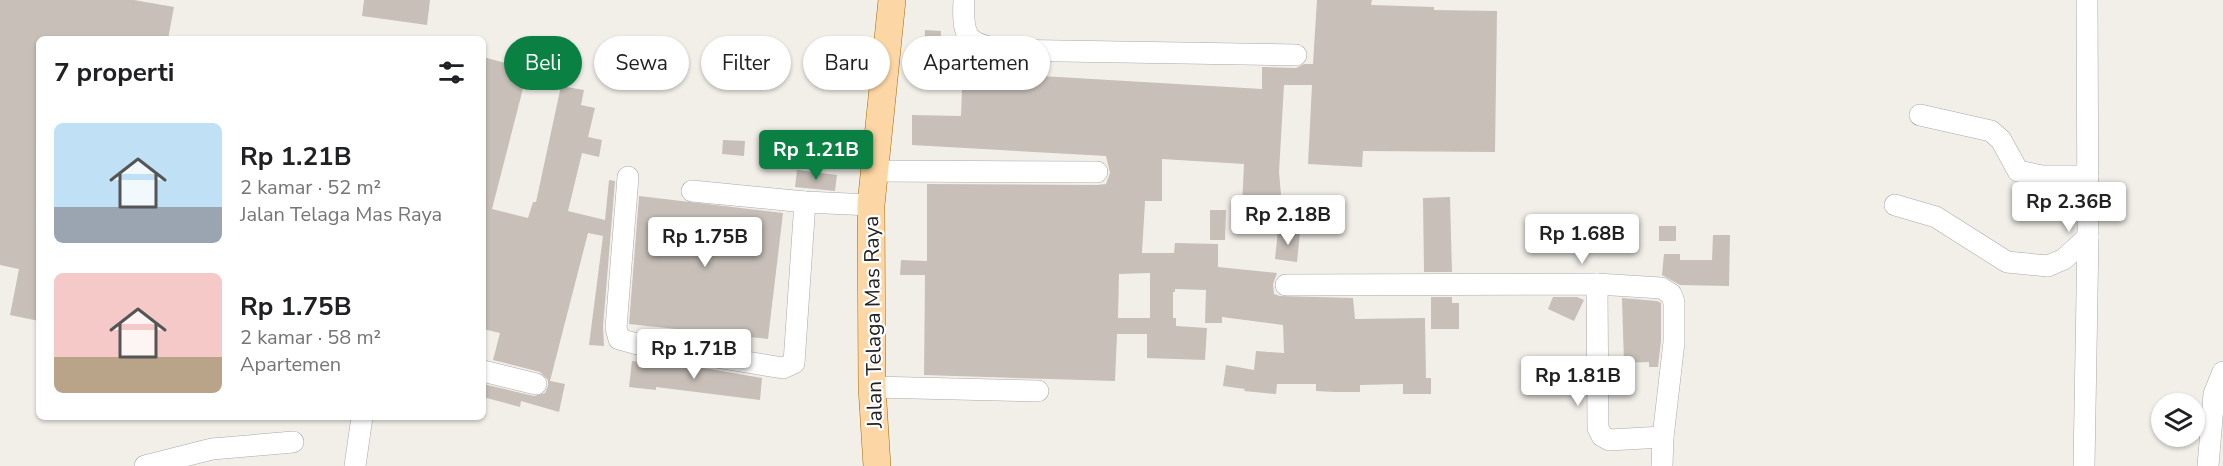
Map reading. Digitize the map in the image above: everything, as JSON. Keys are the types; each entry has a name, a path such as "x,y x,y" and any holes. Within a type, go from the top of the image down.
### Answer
{"main road":[{"name":"Jalan Telaga Mas Raya","path":"877,466 872,387 871,205 892,0"}],"street":[{"path":"964,0 963,21 969,37 979,46 1016,51 1296,55"},
{"path":"2084,466 2088,237 2087,0"},
{"path":"1920,115 1990,131 2001,140 2018,171 2042,176 2088,176"},
{"path":"873,171 1097,172"},
{"path":"628,177 616,328 620,339 637,344 783,368 794,363 805,202"},
{"path":"692,191 805,202 871,205"},
{"path":"1895,205 1936,217 2007,262 2049,266 2064,259 2088,237"},
{"path":"1597,284 1598,428 1602,436 1609,440 1663,437"},
{"path":"1286,285 1597,284 1661,288 1671,294 1674,302 1674,342 1662,466"},
{"path":"486,372 536,384"},
{"path":"2208,466 2214,394 2223,372"},
{"path":"872,387 1038,392"},
{"path":"355,466 362,420"},
{"path":"145,466 212,448 293,442"}],"building":[{"path":"0,0 134,0 174,7 169,36 36,36 36,320 10,315 19,269 0,265"},
{"path":"364,0 430,0 427,25 362,16"},
{"path":"1317,0 1372,0 1371,5 1434,7 1434,10 1497,11 1495,152 1363,151 1362,167 1308,164 1312,85 1284,85 1279,172 1282,206 1242,206 1244,164 1162,159 1162,201 1145,201 1142,253 1174,253 1175,243 1218,244 1218,267 1277,273 1273,284 1274,294 1353,298 1355,319 1425,318 1426,378 1431,378 1431,394 1403,394 1403,384 1360,385 1360,392 1335,392 1316,391 1316,384 1277,384 1276,394 1244,391 1245,389 1223,386 1226,365 1254,370 1256,351 1284,353 1283,325 1222,317 1222,323 1205,323 1206,290 1175,289 1173,292 1173,318 1176,318 1176,326 1207,328 1205,360 1147,358 1147,334 1117,334 1115,381 924,375 925,275 900,275 901,260 927,261 927,184 1097,185 1106,184 1110,173 1106,156 912,145 912,115 961,116 962,90 1050,90 1050,76 1262,89 1262,67 1296,68 1304,64 1313,64","holes":["1150,273 1150,318 1118,318 1119,274"]},
{"path":"925,30 941,31 941,36 925,36"},
{"path":"486,58 504,63 504,90 523,90 492,209 528,218 533,202 536,202 560,90 584,90 581,105 595,108 588,137 602,140 599,157 582,153 568,211 605,220 609,180 615,181 603,327 604,346 589,345 603,236 588,233 550,381 565,384 559,412 521,401 520,407 486,398 486,385 534,396 545,393 548,386 548,380 540,372 493,360 500,333 486,330"},
{"path":"723,140 745,141 744,156 722,154"},
{"path":"797,170 837,175 835,191 795,187"},
{"path":"639,196 783,213 768,339 629,324"},
{"path":"1450,197 1452,272 1424,272 1423,198"},
{"path":"1210,210 1226,210 1225,240 1210,240"},
{"path":"1659,226 1676,226 1676,241 1659,241"},
{"path":"1278,230 1300,232 1297,262 1275,259"},
{"path":"1713,235 1730,235 1729,286 1680,285 1662,275 1664,254 1680,254 1680,260 1712,260"},
{"path":"1431,297 1452,297 1452,303 1459,303 1459,329 1431,329"},
{"path":"1553,297 1577,297 1584,300 1574,321 1548,309"},
{"path":"1622,298 1661,303 1658,367 1649,367 1649,362 1624,363"},
{"path":"632,361 669,365 669,362 762,378 760,400 656,387 656,390 629,387"}]}
